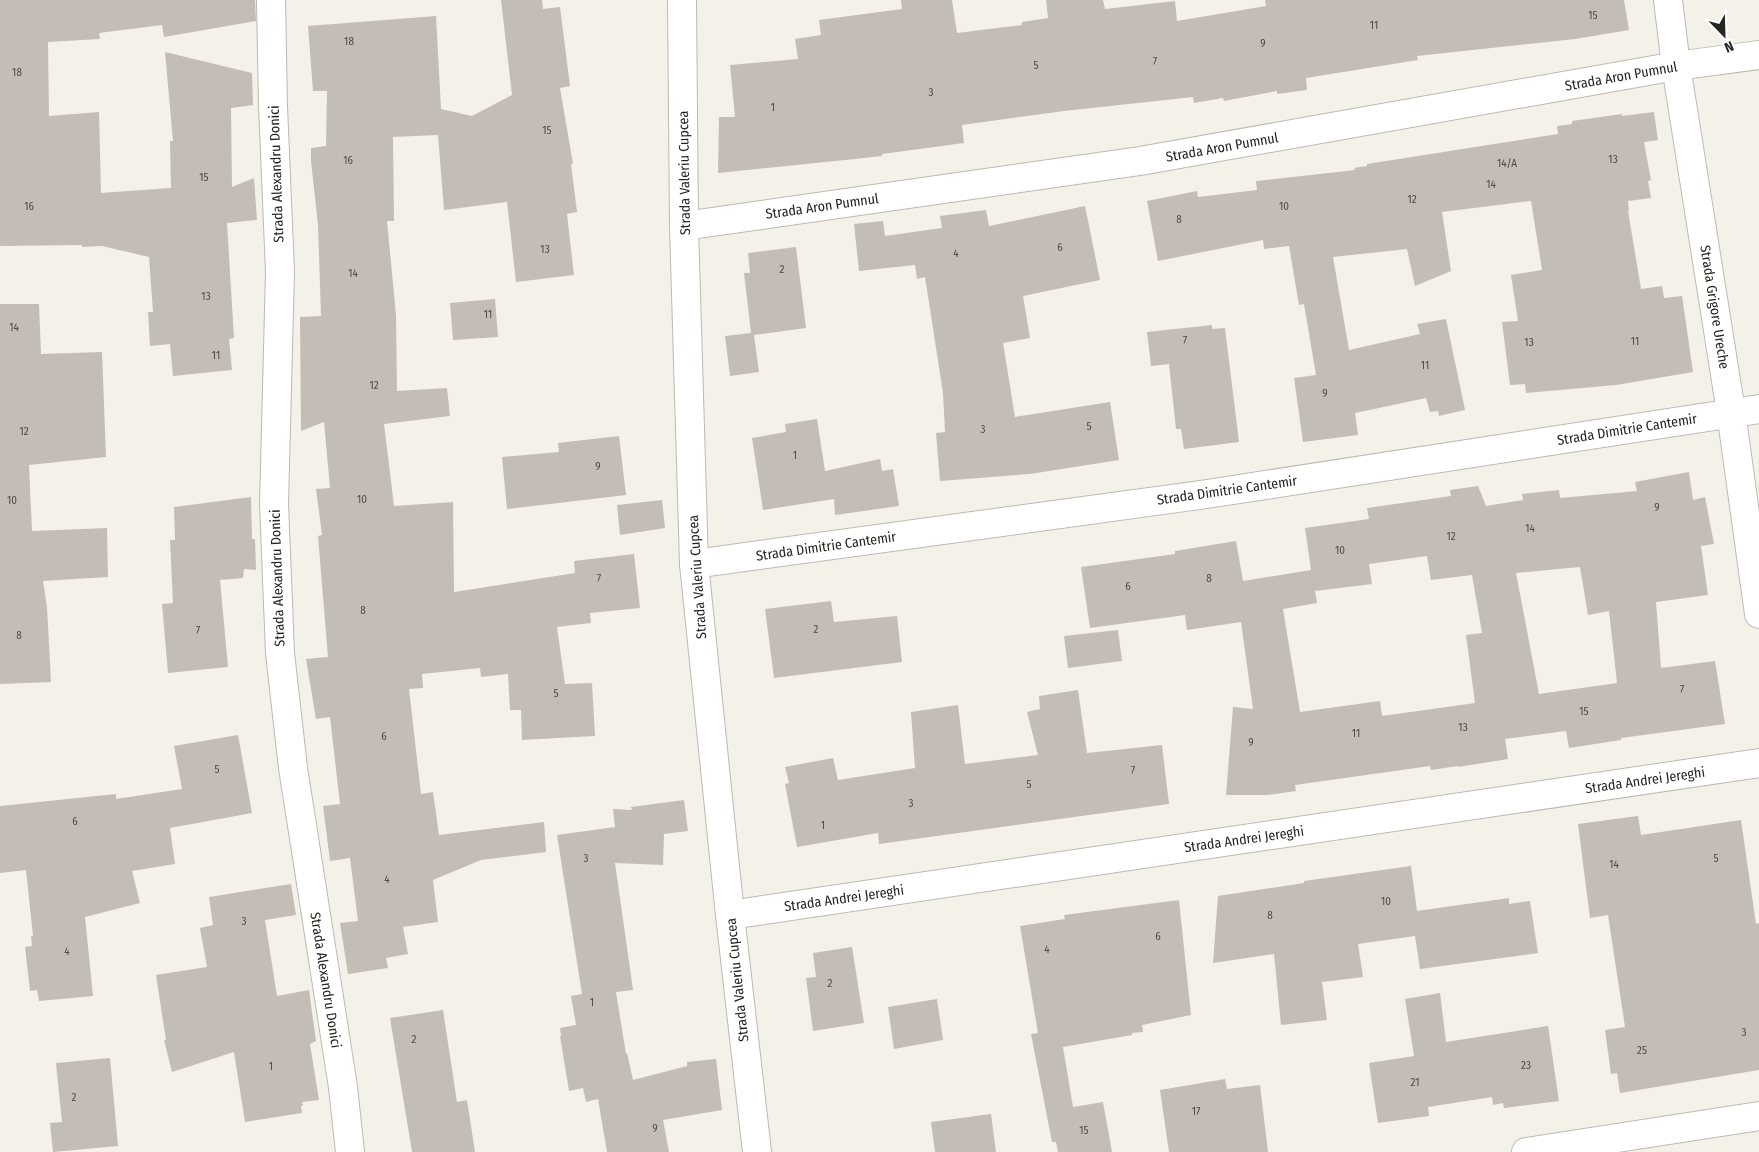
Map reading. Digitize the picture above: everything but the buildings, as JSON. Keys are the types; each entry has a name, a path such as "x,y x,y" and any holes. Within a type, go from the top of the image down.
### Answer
{"street":[{"name":"Strada Alexandru Donici","path":"271,0 273,106 280,272 274,504 280,652 293,768 343,1087 350,1152"},
{"name":"Strada Valeriu Cupcea","path":"682,0 684,226 694,564 756,1152"},
{"name":"Strada Grigore Ureche","path":"1668,0 1676,66 1731,412 1759,614"},
{"name":"Strada Aron Pumnul","path":"684,226 1140,162 1676,66 1759,55"},
{"name":"Strada Dimitrie Cantemir","path":"694,564 1207,494 1759,409"},
{"name":"Strada Andrei Jereghi","path":"730,915 1759,763"},
{"path":"1526,1152 1759,1116"}]}
